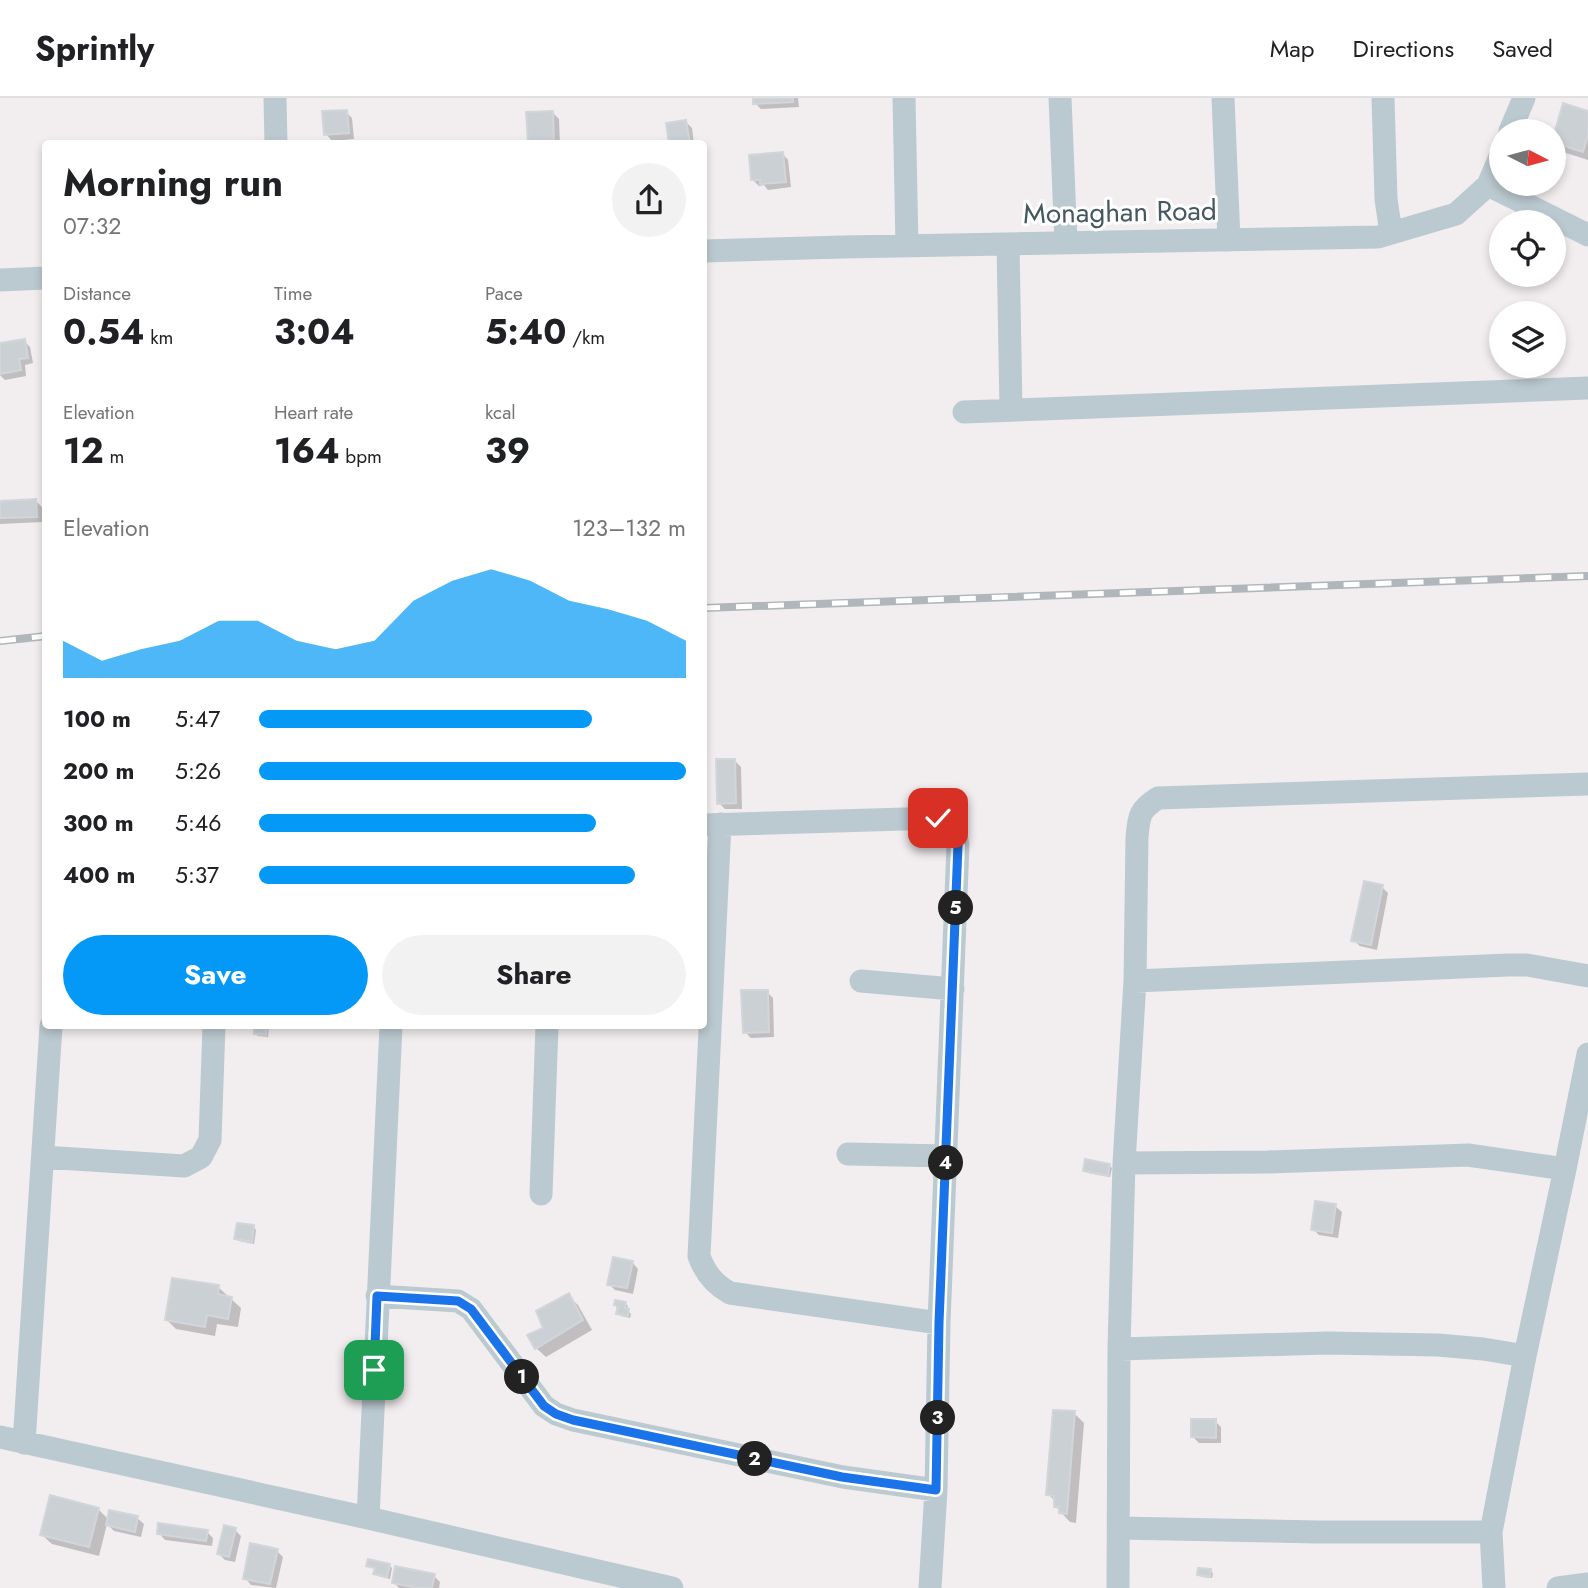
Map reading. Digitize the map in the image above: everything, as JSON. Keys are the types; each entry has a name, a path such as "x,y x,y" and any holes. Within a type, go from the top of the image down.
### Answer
{"street":[{"path":"275,98 276,140"},
{"path":"904,98 906,246"},
{"path":"1060,98 1066,243"},
{"path":"1223,98 1229,240"},
{"path":"1383,98 1386,199 1391,233"},
{"path":"1515,119 1524,98"},
{"path":"1488,185 1588,236"},
{"name":"Monaghan Road","path":"707,251 1378,237 1456,214 1488,185"},
{"path":"1008,244 1011,410"},
{"path":"0,281 42,278"},
{"path":"964,412 1588,388"},
{"path":"1118,1588 1119,1349 1124,1163 1135,981 1139,817 1145,806 1158,798 1588,784"},
{"path":"707,990 712,824 938,818 953,828 958,845 939,1323 936,1490 930,1588"},
{"path":"1135,981 1508,965 1527,965 1588,976"},
{"path":"861,981 953,989"},
{"path":"24,1443 51,1029"},
{"path":"43,1157 184,1166 201,1157 210,1140 214,1029"},
{"path":"368,1518 391,1029"},
{"path":"541,1194 547,1029"},
{"path":"706,1029 699,1256 703,1268 719,1286 730,1293 939,1323"},
{"path":"1494,1588 1491,1532 1588,1054"},
{"path":"848,1154 946,1156"},
{"path":"1124,1163 1268,1162 1468,1155 1565,1169"},
{"path":"377,1296 458,1301 471,1309 544,1406 573,1420 842,1477 936,1490"},
{"path":"1119,1349 1327,1343 1483,1349 1525,1356"},
{"path":"0,1437 672,1588"},
{"path":"1119,1528 1491,1532"},
{"path":"1558,1588 1588,1584"}],"building":[{"path":"753,98 793,98 793,102 753,104"},
{"path":"1563,103 1588,111 1588,135 1583,152 1566,147 1566,119 1558,119"},
{"path":"347,110 349,133 324,135 322,111"},
{"path":"553,111 554,140 528,140 526,112"},
{"path":"686,120 689,140 668,140 666,123"},
{"path":"783,152 786,182 760,184 760,180 751,180 749,155"},
{"path":"25,339 28,358 19,359 21,370 0,374 0,343"},
{"path":"36,499 37,517 0,518 0,501"},
{"path":"716,759 735,759 736,803 717,804"},
{"path":"1364,881 1383,885 1371,945 1351,941"},
{"path":"741,990 768,990 769,1032 743,1033"},
{"path":"254,1029 267,1029 266,1035 254,1034"},
{"path":"1085,1159 1110,1164 1108,1176 1083,1171"},
{"path":"1315,1201 1336,1204 1332,1233 1311,1230"},
{"path":"237,1223 254,1225 252,1242 234,1239"},
{"path":"613,1257 633,1261 627,1288 607,1285"},
{"path":"172,1278 219,1285 218,1294 232,1297 228,1319 207,1315 205,1327 165,1320"},
{"path":"569,1293 583,1320 535,1349 527,1335 543,1328 536,1311"},
{"path":"615,1300 626,1302 628,1316 616,1314 618,1306 614,1305"},
{"path":"1053,1410 1075,1411 1067,1514 1059,1513 1059,1507 1054,1507 1054,1496 1046,1495"},
{"path":"1191,1419 1216,1419 1216,1438 1191,1437"},
{"path":"50,1495 99,1508 89,1547 40,1535"},
{"path":"109,1510 138,1516 135,1532 106,1525"},
{"path":"158,1523 208,1530 206,1541 157,1534"},
{"path":"224,1525 236,1528 229,1557 217,1554"},
{"path":"250,1543 278,1549 270,1584 243,1579"},
{"path":"368,1559 390,1564 387,1577 373,1574 375,1568 366,1566"},
{"path":"395,1566 435,1574 432,1588 392,1583"},
{"path":"1198,1568 1211,1569 1210,1577 1197,1575"}],"railway":[{"path":"707,608 1588,576"},
{"path":"0,641 42,636"}],"route":[{"path":"374,1370 377,1296 458,1301 471,1309 544,1406 556,1414 573,1420 842,1477 936,1490 939,1323 958,845 953,828 938,818"}]}
